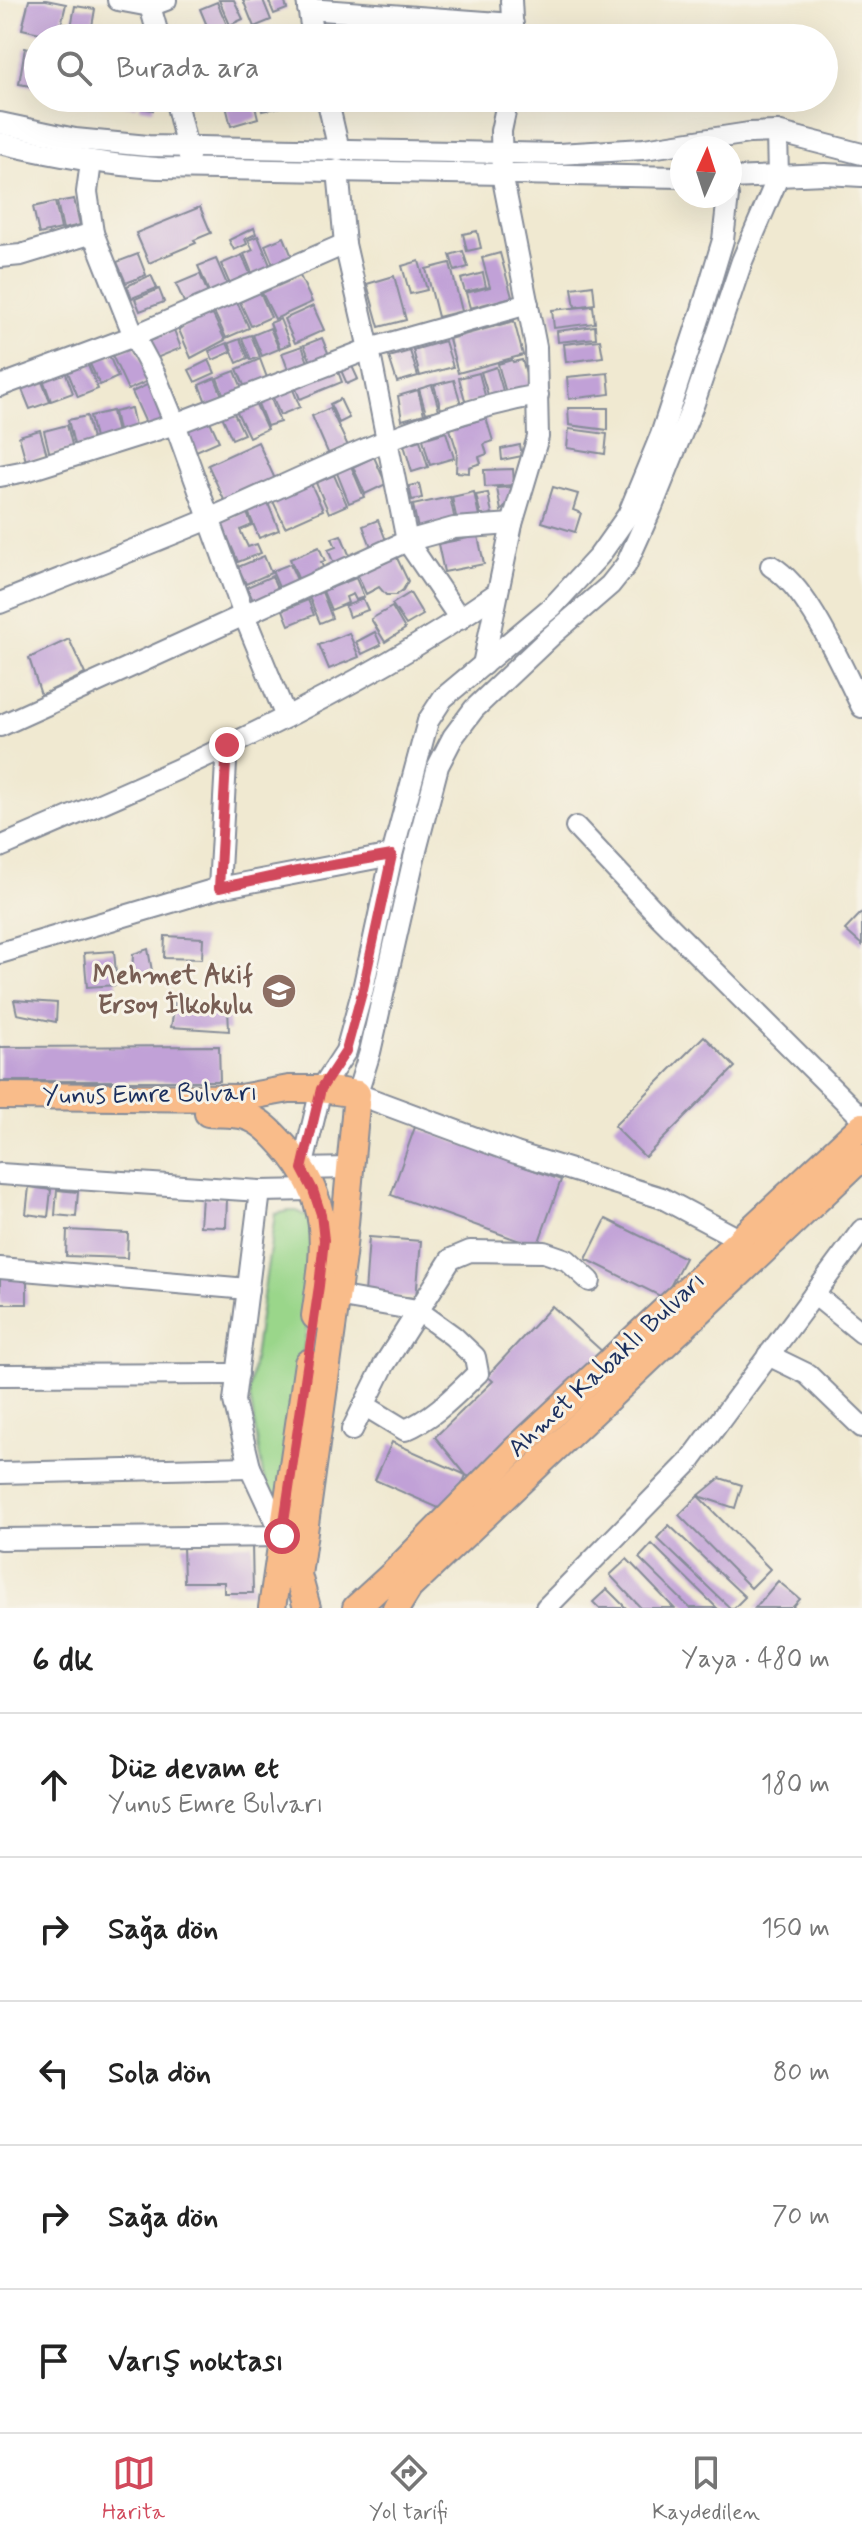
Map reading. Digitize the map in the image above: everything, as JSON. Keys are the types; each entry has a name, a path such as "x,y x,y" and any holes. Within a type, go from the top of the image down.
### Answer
{"main road":[{"name":"Yunus Emre Bulvarı","path":"0,1096 240,1098 289,1089 357,1094"},
{"path":"307,1608 298,1575 342,1256 357,1094"},
{"name":"Yunus Emre Bulvarı","path":"0,1112 177,1111 246,1116 277,1138 307,1179 321,1214 324,1240 272,1608"},
{"name":"Ahmet Kabaklı Bulvarı","path":"356,1608 514,1451 862,1126"},
{"name":"Ahmet Kabaklı Bulvarı","path":"396,1608 409,1587 862,1157"}],"street":[{"path":"118,0 158,3 159,24"},
{"path":"511,0 513,24"},
{"path":"311,24 307,4 460,24"},
{"path":"179,112 191,168"},
{"path":"330,112 339,160 345,244 407,541 460,619"},
{"path":"483,665 512,524 538,437 536,347 502,174 501,131 505,112"},
{"path":"0,123 109,143 502,174 670,177"},
{"path":"741,1240 662,1198 516,1153 357,1094 370,1052 438,766 453,737 474,709 610,585 626,565 694,403 742,261 778,177 777,132"},
{"path":"742,139 777,132 862,154"},
{"path":"0,143 91,162 191,168 501,153 599,152 670,146"},
{"path":"91,162 87,192 93,233 134,336 155,375 175,424 244,615 286,717"},
{"path":"742,178 825,174 862,176"},
{"path":"307,1179 321,1089 346,1051 392,855 428,721 443,698 553,606 599,556 628,515 661,435 702,310 723,240 727,208"},
{"path":"0,257 21,255 93,233"},
{"path":"0,386 134,336 345,244"},
{"path":"0,476 26,471 175,424 369,349 528,304"},
{"path":"0,603 208,519 385,439 505,401 538,395"},
{"path":"0,726 407,541 454,528 512,524"},
{"path":"771,566 785,575 808,605 862,707"},
{"path":"0,847 330,695 460,619 497,593"},
{"path":"219,888 227,745"},
{"path":"576,827 660,917 862,1118"},
{"path":"0,953 219,888 392,855"},
{"path":"0,1174 260,1191 350,1168"},
{"path":"0,1539 282,1536 250,1467 234,1401 260,1191"},
{"path":"546,1608 690,1461 862,1230"},
{"path":"352,1430 384,1365 451,1259 470,1251 544,1252 567,1260 590,1281"},
{"path":"0,1268 248,1289"},
{"path":"814,1294 862,1333"},
{"path":"336,1296 417,1310 453,1336 475,1357 478,1373 419,1424 405,1430 364,1405"},
{"path":"768,1355 807,1374 862,1427"},
{"path":"0,1375 238,1374"},
{"path":"0,1473 250,1467"}],"green space":[{"path":"297,1211 311,1218 313,1287 279,1511 263,1475 249,1392 275,1214"}],"building":[{"path":"29,0 66,4 61,24 24,24 22,29"},
{"path":"219,0 234,0 243,19 230,24"},
{"path":"243,0 263,0 271,20 253,24"},
{"path":"284,0 287,9 274,14 269,2"},
{"path":"217,2 227,24 206,24 200,9"},
{"path":"75,6 95,9 92,24 72,24"},
{"path":"24,54 24,85 19,84"},
{"path":"228,112 256,112 258,118 231,126"},
{"path":"74,199 80,225 63,229 57,202"},
{"path":"55,202 61,229 39,234 33,207"},
{"path":"200,207 211,233 194,240 196,243 149,263 136,233"},
{"path":"254,228 256,234 245,239 247,244 234,250 229,240"},
{"path":"477,231 481,248 467,251 463,234"},
{"path":"258,236 272,270 254,278 244,254 253,250 248,240"},
{"path":"284,237 293,259 274,267 265,245"},
{"path":"463,251 468,267 455,271 450,255"},
{"path":"500,253 512,297 470,308 466,293 490,287 482,258"},
{"path":"138,254 146,275 126,283 117,262"},
{"path":"242,255 252,278 231,287 221,264"},
{"path":"216,259 229,289 211,297 198,266"},
{"path":"419,261 427,290 410,294 402,266"},
{"path":"450,263 462,311 438,317 426,269"},
{"path":"483,273 486,287 465,292 461,279"},
{"path":"200,274 210,299 187,309 176,284"},
{"path":"151,275 157,288 132,298 127,286"},
{"path":"300,276 312,302 275,319 262,293"},
{"path":"394,276 406,320 379,327 367,284"},
{"path":"593,285 595,304 575,307 572,288"},
{"path":"159,289 164,302 140,311 135,299"},
{"path":"260,292 271,317 251,326 240,302"},
{"path":"237,302 249,328 226,338 214,312"},
{"path":"313,306 324,330 295,343 284,319"},
{"path":"593,306 595,323 554,328 552,310"},
{"path":"209,313 213,315 225,340 191,358 179,330"},
{"path":"280,319 290,344 280,348 270,323"},
{"path":"514,321 523,355 458,373 449,339"},
{"path":"595,326 596,338 558,342 557,331"},
{"path":"270,328 279,349 262,356 253,335"},
{"path":"174,330 181,348 154,359 147,341"},
{"path":"251,335 260,357 251,360 242,338"},
{"path":"322,338 331,360 313,367 304,345"},
{"path":"240,339 248,358 237,363 229,343"},
{"path":"600,340 603,357 566,362 564,344"},
{"path":"445,341 453,367 420,376 413,350"},
{"path":"227,343 231,352 213,360 209,351"},
{"path":"134,345 150,380 128,390 112,355"},
{"path":"302,346 310,368 290,375 282,353"},
{"path":"410,351 418,376 397,382 389,357"},
{"path":"109,355 118,377 100,385 90,364"},
{"path":"260,359 269,383 247,392 237,369"},
{"path":"209,360 215,373 195,382 189,370"},
{"path":"522,360 530,386 506,393 498,364"},
{"path":"87,362 98,389 78,397 67,370"},
{"path":"351,364 358,379 347,384 340,368"},
{"path":"496,367 504,394 489,398 481,372"},
{"path":"337,369 342,382 300,399 295,386"},
{"path":"65,371 73,393 51,401 43,379"},
{"path":"235,371 244,393 226,401 217,378"},
{"path":"479,373 486,399 466,404 459,378"},
{"path":"608,373 610,394 569,399 567,377"},
{"path":"215,378 224,401 208,407 199,385"},
{"path":"41,379 50,402 30,409 21,387"},
{"path":"454,380 461,404 441,409 434,385"},
{"path":"151,383 168,421 149,430 132,392"},
{"path":"432,385 439,410 426,413 419,389"},
{"path":"292,387 300,407 280,415 272,395"},
{"path":"418,390 424,414 402,420 398,396"},
{"path":"270,396 280,422 267,426 257,401"},
{"path":"340,399 349,418 339,423 330,404"},
{"path":"255,402 267,429 249,437 236,410"},
{"path":"131,408 136,431 119,435 114,412"},
{"path":"330,408 348,446 329,455 312,416"},
{"path":"568,408 608,408 608,430 569,425"},
{"path":"112,411 118,438 96,443 90,416"},
{"path":"233,411 244,434 232,439 222,416"},
{"path":"87,416 93,444 75,448 68,420"},
{"path":"208,417 219,441 194,452 183,429"},
{"path":"486,418 493,441 484,444 487,454 479,457 481,463 469,467 469,473 456,472 457,451 450,429"},
{"path":"67,425 73,449 50,455 44,431"},
{"path":"569,429 607,434 605,454 567,448"},
{"path":"40,430 47,455 26,461 19,436"},
{"path":"446,432 454,458 430,465 423,439"},
{"path":"420,440 428,467 412,472 404,445"},
{"path":"258,442 275,479 225,502 208,465"},
{"path":"520,445 522,456 502,460 501,449"},
{"path":"374,457 386,484 365,494 353,467"},
{"path":"351,466 364,497 349,503 337,473"},
{"path":"513,469 514,485 485,487 484,470"},
{"path":"334,475 347,505 329,513 316,483"},
{"path":"310,482 323,510 285,527 272,499"},
{"path":"419,484 422,498 412,500 409,486"},
{"path":"512,487 507,505 501,511 497,488"},
{"path":"553,487 578,494 573,510 581,513 575,532 542,522"},
{"path":"474,492 479,516 457,521 452,497"},
{"path":"488,493 492,514 481,516 476,495"},
{"path":"450,497 455,521 418,529 413,505"},
{"path":"267,501 279,530 259,538 247,509"},
{"path":"246,511 252,525 240,530 248,547 257,544 261,553 238,562 221,522"},
{"path":"378,520 387,543 372,549 363,526"},
{"path":"341,535 351,559 335,566 328,550 336,547 332,538"},
{"path":"478,536 484,564 444,572 438,544"},
{"path":"319,547 325,561 321,562 325,572 300,583 290,559"},
{"path":"264,556 271,573 246,584 238,567"},
{"path":"396,556 408,581 403,590 396,595 386,595 379,587 366,594 357,574"},
{"path":"290,564 299,584 281,592 272,571"},
{"path":"272,576 280,595 255,605 247,587"},
{"path":"356,578 364,597 356,600 353,594 346,597 348,603 331,610 323,591"},
{"path":"322,592 332,618 320,623 309,597"},
{"path":"410,593 423,615 406,625 392,604"},
{"path":"363,599 368,610 349,617 345,606"},
{"path":"308,600 314,615 289,625 283,610"},
{"path":"392,607 405,629 385,642 371,619"},
{"path":"375,632 381,645 362,654 356,642"},
{"path":"349,633 359,657 329,669 319,645"},
{"path":"69,639 85,674 41,695 29,658"},
{"path":"862,912 862,945 845,930"},
{"path":"165,936 203,938 202,959 164,958"},
{"path":"148,949 152,971 132,978 133,954"},
{"path":"114,951 117,985 87,987 84,953"},
{"path":"14,1000 57,1003 56,1022 17,1014"},
{"path":"175,1003 228,1009 229,1031 171,1027"},
{"path":"704,1036 735,1067 645,1157 614,1126"},
{"path":"219,1046 220,1081 0,1081 0,1047"},
{"path":"415,1127 561,1180 537,1247 391,1195"},
{"path":"29,1187 51,1190 48,1217 26,1214"},
{"path":"57,1190 78,1192 76,1217 55,1215"},
{"path":"202,1197 227,1198 226,1227 200,1226"},
{"path":"606,1219 685,1258 664,1298 586,1259"},
{"path":"67,1230 128,1233 127,1258 66,1256"},
{"path":"369,1237 421,1241 416,1298 365,1294"},
{"path":"0,1273 27,1274 27,1304 0,1304"},
{"path":"552,1306 604,1353 476,1480 466,1475 435,1437 493,1381 487,1376"},
{"path":"392,1442 466,1475 450,1513 375,1480"},
{"path":"720,1478 742,1485 735,1508 698,1496"},
{"path":"698,1496 770,1569 751,1588 679,1515"},
{"path":"669,1525 745,1597 734,1608 730,1608 657,1538"},
{"path":"252,1544 253,1593 224,1593 224,1582 184,1582 183,1545"},
{"path":"652,1544 717,1608 690,1608 639,1558"},
{"path":"627,1559 674,1608 641,1608 610,1575"},
{"path":"778,1581 800,1599 792,1608 755,1608"},
{"path":"607,1589 626,1608 599,1608 593,1602"}],"place":[{"name":"Mehmet Akif Ersoy İlkokulu","path":"279,991"}],"route":[{"path":"227,745 219,888 392,855 346,1051 321,1089 302,1169 321,1214 324,1240 282,1536"}]}
